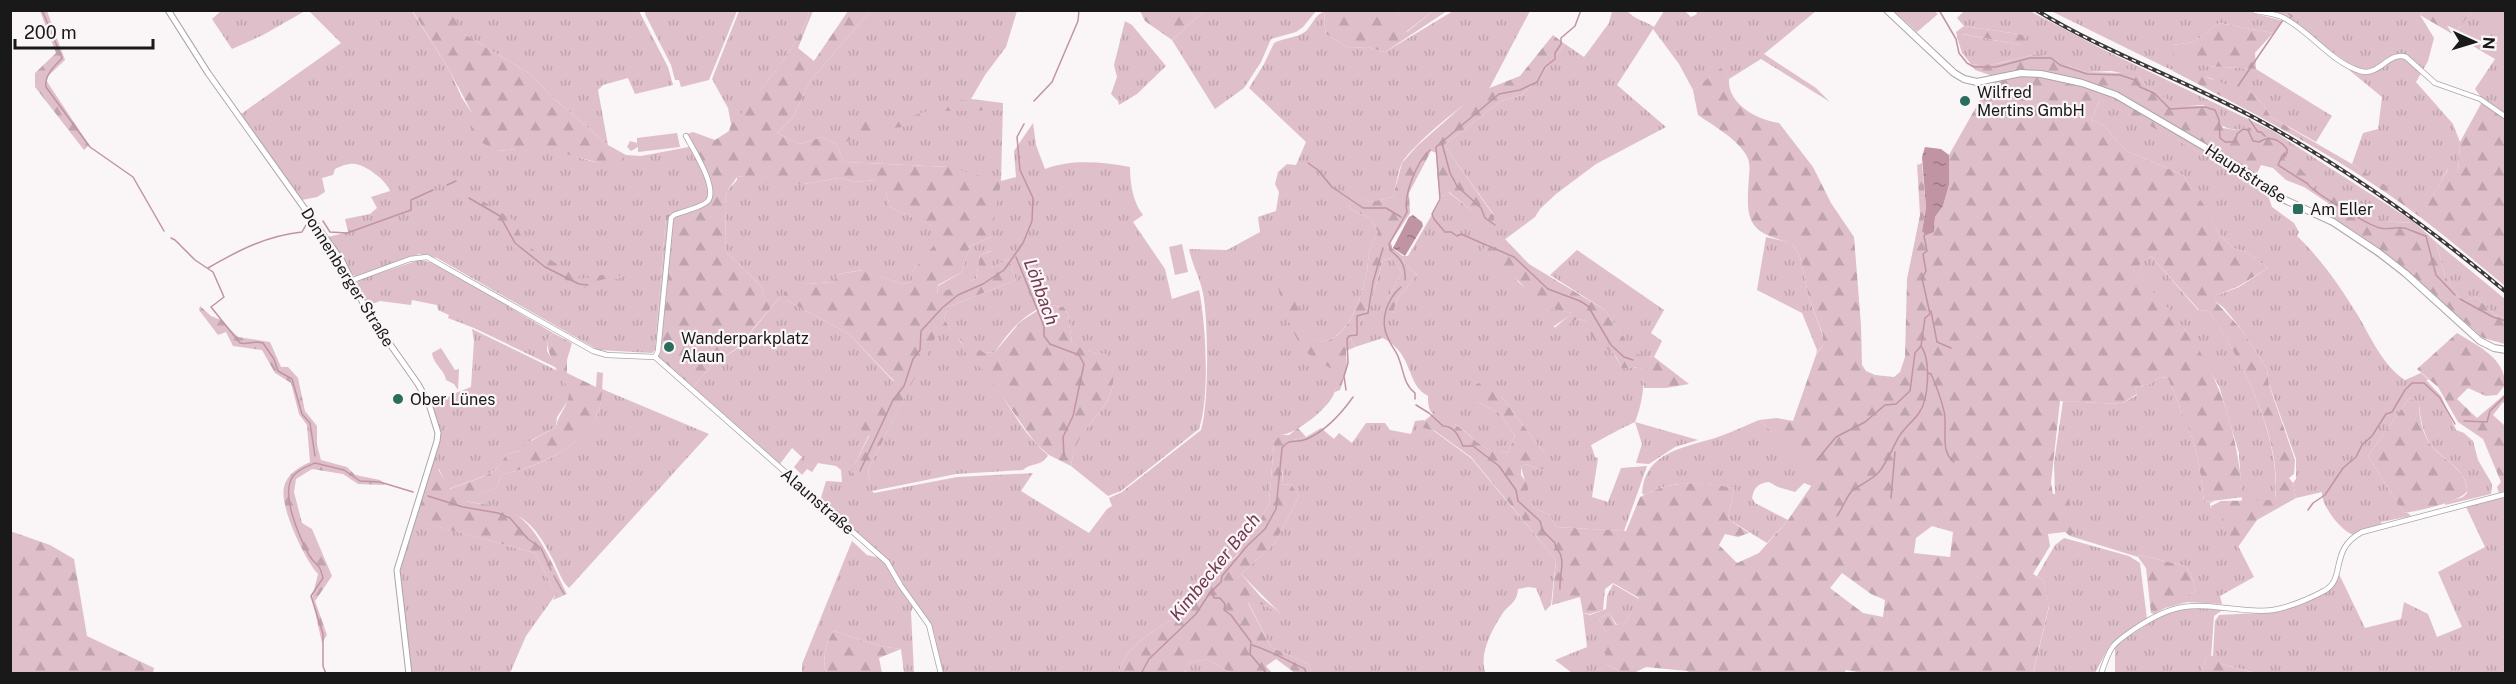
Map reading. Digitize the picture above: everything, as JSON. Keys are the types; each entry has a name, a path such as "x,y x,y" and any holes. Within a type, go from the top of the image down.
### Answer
{"main road":[{"name":"Hauptstraße","path":"1887,10 1957,75 1972,81 1990,80 2021,73 2041,74 2082,83 2116,95 2244,170 2283,198 2333,222 2405,273 2480,341 2494,348 2505,350"}],"street":[{"name":"Donnenberger Straße","path":"168,10 208,73 311,217 352,280 373,321 424,394 435,419 438,433 397,570 409,674"},
{"path":"2253,10 2284,18 2349,66 2362,72 2371,72 2394,57 2401,55 2406,57 2435,82 2480,99 2505,117"},
{"path":"352,280 410,259 427,257 593,351 607,355 655,357 658,351 671,218 704,204 711,193 708,179 686,136"},
{"name":"Alaunstraße","path":"655,357 887,562 929,625 940,674"},
{"path":"2101,674 2108,653 2115,642 2165,610 2188,605 2258,610 2285,607 2326,590 2337,575 2343,549 2348,542 2362,532 2505,494"}],"green space":[{"path":"222,10 305,11 263,35 232,49 212,19"},
{"path":"412,10 450,11 464,34 532,75 551,96 608,145 626,155 617,163 599,163 541,147 497,151 472,137 474,117 450,71"},
{"path":"646,10 737,11 709,80 681,87 679,80 675,80 671,65 645,14"},
{"path":"2242,10 2283,21 2273,33 2219,23 2194,42 2172,45 2206,66 2256,69 2332,116 2316,142 2271,117 2263,104 2249,90 2234,89 2210,78 2167,68 2051,11"},
{"path":"2422,10 2472,11 2454,35 2420,15"},
{"path":"40,11 47,11 65,60 46,80 89,145 84,150 35,87 35,73 56,53"},
{"path":"309,11 412,11 450,71 462,98 497,151 529,147 551,148 595,162 606,163 616,161 626,155 641,156 694,146 713,190 704,202 666,215 655,350 652,353 598,350 437,258 419,254 356,276 352,275 328,237 348,232 345,219 370,214 377,208 371,197 390,191 388,187 370,170 360,165 350,164 335,169 333,175 322,178 325,192 317,197 302,200 241,114 341,43"},
{"path":"448,11 639,11 668,67 673,85 635,94 628,78 603,85 598,90 608,145 551,96 532,75 464,34"},
{"path":"739,11 809,11 790,51 740,116 728,108 712,79"},
{"path":"809,11 813,11 798,48 814,61 848,11 870,11 810,81 793,117 777,133 800,144 822,137 836,144 844,162 949,167 1001,182 991,237 970,246 962,272 938,285 937,294 976,279 980,255 992,251 991,268 1009,259 1016,280 948,307 944,318 950,329 939,330 868,470 870,482 849,482 869,436 857,426 860,420 874,422 894,381 849,334 786,300 784,292 808,284 832,282 839,274 863,270 902,284 912,282 912,272 945,232 890,207 886,192 880,190 875,180 856,182 839,178 804,184 750,182 744,176 737,177 727,191 725,204 726,252 761,286 766,301 779,294 780,297 737,348 712,365 693,387 657,356 655,350 666,215 704,202 713,190 687,134 693,132 715,140 729,131 731,124 728,108 740,115 790,51"},
{"path":"870,11 1017,11 1006,47 971,99 1003,103 1001,181 1016,177 1014,151 1033,123 1036,145 1045,169 1087,162 1130,167 1133,192 1143,215 1133,222 1165,269 1172,299 1199,290 1204,321 1206,380 1199,429 1121,491 1108,496 1071,466 1075,447 1110,395 1113,384 1112,371 1108,355 1086,351 1072,343 1068,314 1064,307 1049,305 1023,319 995,352 985,353 959,339 968,354 993,382 1030,437 1048,455 1046,459 1023,470 956,474 872,491 874,493 957,477 1033,473 1021,491 1089,533 1107,509 1112,506 1109,498 1122,492 1201,430 1206,402 1207,382 1206,319 1202,289 1189,249 1227,250 1260,232 1258,217 1276,211 1279,192 1275,184 1278,172 1287,164 1296,165 1306,142 1249,88 1274,43 1303,33 1325,11 1326,34 1349,48 1367,47 1385,52 1453,11 1530,11 1489,89 1441,123 1406,157 1401,165 1393,197 1370,202 1352,194 1349,208 1371,219 1378,232 1370,249 1367,273 1356,309 1342,331 1333,338 1322,341 1310,339 1320,362 1337,371 1336,389 1327,404 1312,419 1295,430 1281,435 1274,442 1269,504 1239,553 1210,580 1179,600 1174,618 1133,648 1127,655 1119,673 942,673 934,633 888,561 820,501 826,481 842,482 841,470 836,466 818,463 812,472 807,469 802,475 794,467 802,457 792,448 780,464 693,387 712,365 738,348 780,297 766,302 761,286 726,252 725,204 727,191 737,177 804,184 839,178 856,182 875,180 886,192 890,207 946,232 912,272 912,282 902,284 862,270 839,274 832,282 808,284 786,300 849,334 894,382 855,464 870,482 868,470 939,329 950,329 944,318 948,307 1016,280 1009,259 991,268 991,251 980,255 976,279 937,295 938,286 962,272 970,246 991,237 949,167 844,162 836,144 822,137 800,144 777,133 793,117 810,81"},
{"path":"1140,11 1204,11 1172,40 1145,21"},
{"path":"1204,11 1316,11 1296,32 1271,39 1261,62 1244,88 1215,109 1172,40"},
{"path":"1325,11 1397,11 1407,32 1433,11 1447,11 1385,52 1367,47 1349,48 1326,34"},
{"path":"1397,11 1433,11 1406,32"},
{"path":"1612,11 1627,11 1654,27 1664,11 1685,11 1691,17 1697,14 1696,11 1816,11 1764,54 1816,88 1830,102 1761,59 1729,79 1721,69 1693,90 1679,64 1653,29 1617,85 1666,127 1596,164 1556,194 1535,217 1492,249 1488,243 1480,254 1488,254 1495,267 1510,274 1552,309 1573,313 1553,327 1559,328 1577,319 1588,321 1611,350 1622,369 1633,367 1644,369 1642,396 1635,422 1591,445 1595,457 1598,458 1592,497 1608,502 1621,468 1647,466 1624,531 1556,527 1550,515 1532,507 1521,467 1526,464 1545,469 1545,454 1501,396 1477,402 1500,413 1515,436 1508,452 1500,453 1486,448 1455,424 1440,419 1431,412 1428,396 1416,384 1405,361 1393,345 1383,338 1355,347 1351,339 1372,299 1383,260 1392,258 1402,273 1387,300 1393,313 1397,299 1417,275 1404,263 1403,256 1408,256 1441,199 1440,196 1448,192 1471,210 1494,215 1444,145 1501,101 1522,95 1538,79 1565,44 1584,57 1609,23"},
{"path":"1894,11 1934,11 1938,14 1917,32"},
{"path":"1964,11 2030,11 2098,47 2273,131 2414,222 2398,222 2373,217 2330,195 2316,191 2311,180 2254,139 2251,128 2234,129 2223,126 2204,105 2170,102 2157,92 2150,90 2138,76 2111,71 2086,72 2067,65 2054,56 2033,55 1986,66 1971,64 1962,53 1958,40 1962,34 2020,45 2025,35 1964,26 1957,18"},
{"path":"2258,11 2422,11 2420,15 2434,38 2428,61 2416,82 2453,124 2460,142 2458,173 2448,169 2424,211 2352,164 2363,133 2378,129 2382,97 2349,70 2354,71 2352,66 2283,16"},
{"path":"2472,11 2505,11 2505,116 2483,100 2475,89 2495,59 2454,35"},
{"path":"1125,21 1132,25 1166,66 1137,94 1119,105 1111,94 1117,77 1114,65"},
{"path":"2219,23 2273,33 2255,53 2256,69 2206,66 2173,55 2172,45 2194,42"},
{"path":"1964,26 2025,35 2026,42 2020,45 1963,34 1958,40 1956,32"},
{"path":"1553,35 1565,44 1538,79 1522,95 1501,101 1444,145 1494,216 1493,232 1489,235 1469,215 1471,210 1449,192 1440,196 1437,153 1431,151 1409,193 1410,213 1391,242 1392,248 1403,256 1404,263 1417,275 1397,299 1393,313 1386,309 1387,300 1402,273 1392,258 1383,260 1372,299 1351,339 1355,347 1346,351 1347,369 1340,390 1335,392 1336,371 1313,358 1302,347 1287,317 1278,285 1288,285 1311,339 1323,341 1333,338 1342,331 1356,309 1367,273 1370,249 1378,232 1371,219 1349,208 1351,193 1370,202 1393,197 1402,163 1417,146 1477,93 1520,76"},
{"path":"2033,55 2054,55 2067,65 2086,72 2124,73 2128,68 2150,90 2171,102 2217,108 2223,128 2236,130 2251,128 2255,139 2259,140 2269,135 2283,141 2291,151 2284,159 2290,165 2297,165 2311,180 2316,190 2342,200 2373,217 2398,222 2414,222 2436,242 2445,276 2462,302 2476,297 2495,315 2505,318 2505,344 2483,338 2465,322 2460,327 2403,274 2321,219 2328,203 2304,187 2286,180 2273,168 2261,165 2256,175 2272,189 2268,195 2217,162 2100,100 2091,120 2102,124 2127,151 2183,175 2206,208 2219,234 2233,248 2246,252 2268,268 2239,286 2215,296 2215,301 2242,330 2267,369 2269,385 2295,460 2294,474 2289,478 2293,483 2296,498 2257,520 2238,547 2222,526 2222,508 2209,507 2221,501 2275,500 2276,476 2273,452 2257,401 2222,331 2209,311 2199,310 2151,256 2133,270 2179,321 2209,368 2232,430 2243,497 2204,502 2195,446 2168,378 2160,377 2150,384 2135,387 2137,394 2121,404 2060,401 2051,483 2053,494 2069,494 2073,533 2070,536 2065,532 2048,534 2050,546 2033,574 2043,580 2049,606 2033,673 1869,674 1846,670 1843,674 1692,674 1687,671 1646,667 1634,673 1623,673 1606,664 1606,632 1599,619 1609,613 1616,625 1626,622 1639,598 1613,583 1605,589 1603,610 1590,614 1583,613 1580,597 1552,605 1556,560 1471,457 1435,431 1423,428 1424,421 1433,414 1436,415 1456,425 1488,448 1508,452 1515,436 1500,413 1477,402 1473,393 1476,384 1486,382 1501,396 1545,454 1545,469 1526,464 1521,467 1521,475 1527,484 1532,507 1550,515 1556,527 1626,531 1640,497 1664,487 1708,484 1734,488 1728,519 1749,533 1738,537 1725,534 1719,545 1737,563 1759,553 1788,520 1818,476 1759,420 1777,418 1793,421 1816,355 1823,345 1823,335 1809,298 1800,257 1792,243 1765,234 1752,222 1748,203 1749,161 1747,156 1730,137 1698,115 1693,90 1721,68 1729,79 1733,96 1738,103 1753,114 1779,123 1813,167 1831,203 1854,237 1862,365 1866,371 1875,375 1894,377 1900,372 1905,357 1907,279 1920,215 1917,163 1918,165 1922,163 1926,208 1922,230 1935,226 1935,217 1943,206 1949,185 1949,155 1984,93 1992,89 1995,82 1993,76 1975,70 1971,64 1995,64","holes":["1932,526 1953,532 1950,557 1914,553 1916,538","1842,573 1871,594 1885,600 1883,617 1863,613 1830,588"]},
{"path":"2167,68 2206,77 2233,87 2248,89 2263,104 2271,117 2352,164 2424,210 2449,168 2458,173 2460,142 2483,100 2505,116 2505,286 2420,217 2359,175 2264,119"},
{"path":"962,100 1002,106 1002,110 943,111 908,126 881,130 859,138 858,135 846,142 843,131 857,126 864,116 906,118"},
{"path":"2100,100 2109,101 2128,114 2235,171 2268,195 2272,207 2294,223 2299,232 2297,236 2336,283 2390,367 2405,380 2421,373 2441,396 2456,430 2464,433 2473,441 2478,460 2492,484 2491,494 2445,505 2445,503 2463,497 2467,493 2467,485 2460,472 2431,445 2422,425 2419,403 2409,398 2368,456 2404,513 2411,516 2381,522 2382,525 2353,535 2332,516 2322,492 2296,498 2293,483 2296,479 2296,459 2269,384 2267,369 2242,330 2224,308 2215,301 2215,296 2239,287 2268,268 2246,252 2233,248 2219,234 2206,209 2183,175 2127,151 2102,124 2091,120"},
{"path":"677,133 680,147 638,152 638,147 631,151 627,147 630,141 637,143 637,138"},
{"path":"473,195 515,221 524,244 582,279 601,275 624,276 617,279 604,279 582,289 516,252 486,214 464,198"},
{"path":"1766,237 1792,243 1800,257 1809,298 1823,336 1823,345 1816,354 1817,350 1802,313 1757,290"},
{"path":"1505,239 1529,264 1605,310 1635,354 1654,357 1689,384 1666,388 1644,388 1643,369 1633,367 1622,369 1614,354 1608,349 1599,347 1589,331 1587,321 1577,319 1546,339 1544,337 1572,313 1552,309 1527,296 1522,284 1495,267 1488,254 1479,254 1488,243 1492,249"},
{"path":"2436,242 2505,299 2505,318 2495,315 2476,297 2462,302 2445,276"},
{"path":"1182,244 1188,272 1175,275 1169,247"},
{"path":"1577,250 1664,310 1651,333 1662,341 1654,357 1635,355 1605,310 1550,275"},
{"path":"2151,256 2198,310 2209,311 2235,353 2266,427 2276,477 2275,501 2242,501 2239,453 2219,386 2185,329 2132,269"},
{"path":"419,260 435,263 553,333 547,340 547,351 557,368 448,318 449,315 438,310 437,305 412,300 411,305 380,301 367,306 357,283 359,280"},
{"path":"1046,305 1064,307 1068,314 1072,343 1087,351 1109,355 1113,371 1110,396 1082,435 1074,450 1071,466 1049,455 1036,444 984,371 967,355 959,338 985,353 995,352 1020,322"},
{"path":"200,306 211,316 221,320 238,337 270,342 281,367 288,367 298,378 305,411 317,426 317,445 321,460 347,467 355,475 380,480 385,485 358,484 343,474 312,469 296,479 294,492 302,523 312,529 332,576 315,601 327,635 322,643 312,598 318,574 306,557 294,532 283,496 288,478 310,462 307,425 299,414 291,383 275,373 262,350 233,346 226,332 218,335 199,310"},
{"path":"472,329 558,371 569,388 569,399 557,417 556,427 530,441 522,451 507,455 492,472 449,489 439,469 428,476 440,433 432,407 453,394 471,387 474,341"},
{"path":"553,333 572,343 567,360 567,373 596,387 597,372 603,373 601,400 597,415 581,437 556,455 528,467 502,474 497,487 466,501 503,508 519,516 528,525 544,547 567,594 553,600 556,594 535,553 424,523 417,512 428,476 438,469 450,489 481,478 496,469 507,454 522,451 524,441 531,441 556,427 568,400 569,391 548,349 547,340"},
{"path":"2457,333 2488,353 2501,367 2504,376 2505,385 2497,395 2486,396 2468,388 2457,399 2477,418 2505,394 2505,404 2503,402 2493,415 2505,426 2505,491 2499,493 2497,487 2501,482 2483,439 2458,422 2438,387 2417,369"},
{"path":"441,348 455,370 459,369 458,390 454,384 446,380 433,357 432,353"},
{"path":"2160,377 2168,378 2195,446 2204,502 2215,501 2210,503 2210,508 2222,507 2222,526 2236,542 2254,577 2220,596 2222,604 2187,602 2187,595 2196,591 2190,572 2185,566 2140,555 2138,557 2070,536 2072,533 2069,494 2055,494 2054,463 2063,401 2121,404 2137,395 2135,387 2150,384"},
{"path":"602,389 709,434 569,588 543,541 526,521 506,510 465,501 497,487 502,474 542,462 568,448 579,439 598,414"},
{"path":"2409,398 2419,403 2427,440 2463,476 2467,491 2448,502 2404,513 2368,456"},
{"path":"1424,420 1424,428 1434,431 1471,458 1556,560 1551,605 1545,611 1536,588 1518,589 1516,598 1497,622 1490,636 1484,660 1486,674 1312,673 1308,664 1271,647 1248,602 1264,605 1281,614 1241,574 1275,543 1299,496 1291,484 1283,485 1283,467 1290,446 1293,440 1306,437 1321,428 1334,439 1339,433 1352,443 1366,423 1385,423 1390,430 1411,434 1415,421"},
{"path":"1759,420 1819,476 1812,486 1804,483 1795,492 1769,482 1762,483 1756,488 1752,498 1755,503 1788,520 1767,543 1728,519 1734,488 1677,484 1644,495 1642,493 1645,479 1658,460 1679,449 1721,436"},
{"path":"1635,422 1698,440 1675,447 1649,464 1636,463 1642,444"},
{"path":"1298,428 1306,437 1293,440 1282,473 1283,485 1291,484 1299,496 1275,543 1241,574 1261,597 1285,617 1264,605 1248,603 1271,647 1308,664 1312,673 1295,673 1276,659 1266,666 1272,673 1231,673 1207,659 1188,663 1190,669 1182,673 1119,673 1127,655 1140,641 1174,618 1179,600 1210,580 1239,554 1242,540 1254,531 1269,504 1274,442 1280,435 1289,435"},
{"path":"2505,496 2505,673 2256,673 2222,664 2213,655 2215,621 2219,615 2276,612 2334,585 2339,574 2365,628 2401,619 2404,602 2428,614 2437,637 2462,627 2438,572 2485,547 2466,507"},
{"path":"417,512 425,523 535,553 556,594 526,636 510,673 411,674 400,571"},
{"path":"10,531 50,545 74,559 87,636 154,668 153,673 11,673"},
{"path":"2064,538 2129,556 2140,563 2147,619 2110,645 2095,673 2033,674 2049,607 2043,580 2037,576 2055,545"},
{"path":"852,541 867,555 880,558 889,568 913,607 911,612 914,673 904,673 901,649 880,646 834,631 825,652 824,663 827,673 802,674 802,664"},
{"path":"2140,555 2185,566 2190,572 2196,591 2187,595 2187,602 2165,608 2154,614 2151,613 2146,568 2138,557"},
{"path":"1613,584 1639,599 1626,622 1617,625 1609,613 1599,619 1606,632 1606,664 1623,673 1572,673 1555,660 1587,647 1583,613 1590,615 1606,609 1607,596"},
{"path":"2196,607 2237,611 2221,611 2214,616 2211,657 2206,658 2202,668 2204,673 2115,673 2117,644 2165,613"},
{"path":"834,631 880,646 901,649 879,658 882,673 827,673 824,663 825,652"},
{"path":"2214,655 2222,664 2255,673 2204,673 2202,668 2206,658"},
{"path":"1207,659 1231,673 1182,674 1189,669 1188,663"}],"water":[{"path":"1925,147 1941,149 1949,155 1949,185 1943,206 1935,217 1934,232 1926,235 1922,231 1926,208 1922,157"},
{"path":"1413,215 1422,222 1423,226 1405,256 1393,248 1409,217"}],"waterway":[{"path":"42,10 62,58 48,75 46,87 90,147 133,177 164,231"},
{"path":"1034,101 1052,82 1078,21 1079,10"},
{"path":"1581,10 1575,26 1561,38 1555,59 1545,67 1537,82 1520,90 1499,94 1436,147 1440,199 1432,214 1445,232 1451,232 1457,236 1461,234 1514,257 1548,289 1588,306 1611,345 1624,357 1633,360"},
{"path":"1939,10 1956,39 1959,53 1967,63 1974,67 1996,67 2030,58 2051,58 2060,65 2087,74 2120,75 2135,80 2140,87 2154,93 2170,109 2205,107 2215,110 2219,120 2220,138 2225,142 2235,142 2237,134 2243,129 2248,130 2253,141 2271,139 2278,141 2287,149 2287,153 2282,156 2278,165 2329,200 2380,228 2404,228 2426,236 2436,275 2455,295"},
{"path":"2289,14 2292,16 2290,18"},
{"path":"2238,86 2283,20"},
{"path":"2249,119 2258,132 2265,136"},
{"path":"860,471 893,400 904,386 913,359 920,350 921,331 942,308 958,295 983,284 1004,270 1023,243 1032,221 1033,198 1020,170 1017,137 1024,124"},
{"path":"1442,143 1450,173 1457,186 1481,208 1485,218 1495,225"},
{"name":"Kimbecker Bach","path":"1405,280 1402,264 1391,251 1389,244 1407,212 1407,197 1416,170 1430,150"},
{"path":"1308,163 1318,170 1332,187 1363,208 1386,208 1401,217"},
{"path":"447,185 456,181"},
{"path":"323,221 330,232 347,233 411,210 411,200 433,190"},
{"path":"469,198 500,216 515,243 545,267 579,284 588,285"},
{"path":"208,268 253,245 276,237 302,232 306,225"},
{"path":"1837,516 1851,492 1880,470 1901,434 1919,413 1925,399 1927,370 1921,346 1925,318 1930,314 1922,278 1926,271 1923,254 1927,251 1924,236 1926,233"},
{"path":"171,238 195,260 213,272 224,297 211,307 240,343 263,343 274,359 278,371 292,379 302,414 310,423 315,456"},
{"name":"Kimbecker Bach","path":"1346,390 1344,376 1348,363 1347,339 1349,336 1357,335 1357,316 1368,313 1373,282 1383,248"},
{"name":"Löhbach","path":"1016,257 1044,326 1044,336 1050,344 1079,355 1084,364 1073,416 1063,437 1064,455"},
{"path":"1401,287 1388,304 1384,325 1389,341 1398,356 1406,382 1415,393 1415,399"},
{"path":"2460,299 2493,317 2506,321"},
{"path":"1931,311 1937,342 1951,348"},
{"path":"1817,460 1836,437 1865,422 1885,405 1896,404 1910,391 1915,353 1921,346"},
{"path":"1928,373 1931,374 1943,406 1945,445 1949,457 1954,462"},
{"path":"2308,510 2313,503 2325,495 2343,468 2356,457 2362,445 2372,436 2386,414 2392,412 2412,383 2424,383 2440,398 2455,424"},
{"path":"2464,421 2487,422 2490,411 2506,395"},
{"name":"Kimbecker Bach","path":"1141,674 1149,659 1196,614 1209,594 1221,582 1222,576 1247,546 1265,529 1276,509 1282,448 1288,443 1303,440 1321,431 1353,397"},
{"path":"1416,405 1443,426 1454,430 1463,446 1473,446 1499,466 1516,490 1518,501 1540,521 1543,531 1555,543 1562,562 1560,589"},
{"path":"1891,498 1895,452"},
{"path":"326,674 323,666 323,634 311,596 323,578 319,566 309,555 296,526 290,503 290,483 298,471 315,463 344,470 360,481 380,482 413,492"},
{"path":"428,496 510,518 528,539 541,548 551,570"},
{"path":"554,576 564,594"},
{"path":"1212,592 1214,598 1220,598 1225,604 1224,610 1231,615 1251,642 1250,654 1267,674"},
{"path":"1252,645 1305,669 1306,674"}],"railway":[{"path":"2036,10 2063,26 2236,108 2296,141 2389,202 2448,245 2506,292"}],"place":[{"name":"Wilfred Mertins GmbH","path":"1965,101"},
{"name":"Am Eller","path":"2298,209"},
{"name":"Wanderparkplatz Alaun","path":"669,347"},
{"name":"Ober Lünes","path":"398,399"}]}
